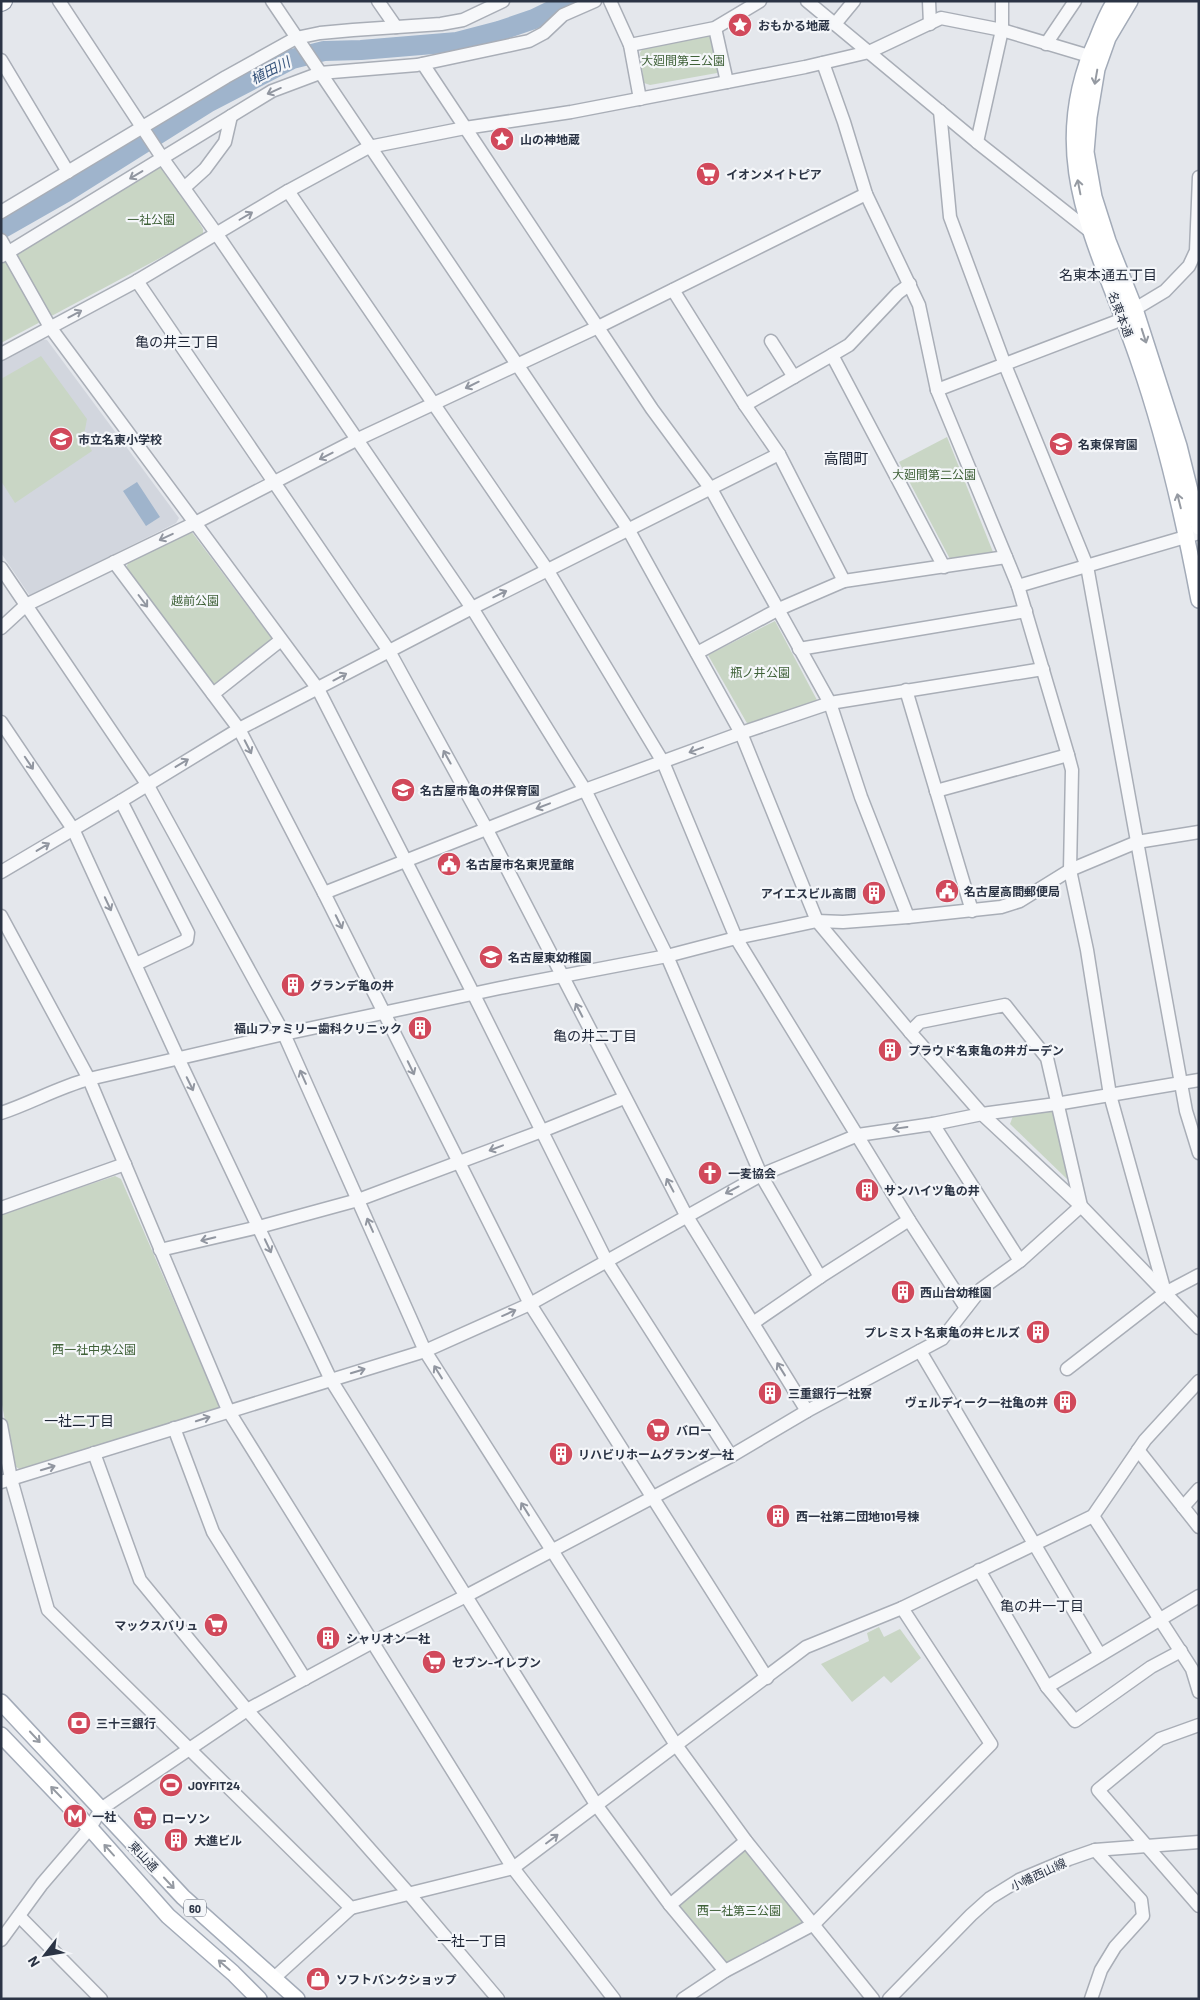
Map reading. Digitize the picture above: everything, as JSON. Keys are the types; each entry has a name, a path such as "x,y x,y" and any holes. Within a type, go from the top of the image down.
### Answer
{"main road":[{"name":"名東本通","path":"1115,1 1089,56 1077,96 1073,133 1078,186 1091,234 1139,361 1167,455 1195,532"},
{"name":"名東本通","path":"1130,1 1105,46 1097,69 1089,117 1086,152 1094,197 1108,241 1135,309 1179,446 1195,532 1199,600"},
{"name":"東山通","path":"1,1702 183,1897 296,1999"},
{"name":"東山通","path":"1,1735 90,1828 168,1916 233,1973 259,1999"}],"street":[{"path":"59,1 161,156 216,233 472,608 585,790 667,956 761,1175 820,1277"},
{"path":"272,1 369,148 628,529 742,733 817,922 982,1114 1080,1206 1199,1328"},
{"path":"378,1 396,27"},
{"path":"1,212 298,41 320,33 440,24 463,20 503,1"},
{"path":"595,1 563,15 544,33 529,41 423,64 318,71 272,91 4,249 50,327 318,689 607,1262 731,1456"},
{"path":"610,1 630,45 640,99"},
{"path":"630,45 715,28 760,1"},
{"path":"807,1 1091,234 1108,241"},
{"path":"835,24 854,1"},
{"path":"929,1 930,24"},
{"path":"978,142 1002,30 1002,1"},
{"path":"1046,44 1075,1"},
{"path":"1,354 137,281 288,191 369,148 465,128 571,112 823,63 869,52 941,18 1002,30 1089,56"},
{"path":"715,28 727,82"},
{"path":"1,60 68,172"},
{"path":"823,63 844,122 866,194 919,305 937,390 1018,586 1068,755 1072,770 1070,870 1087,950 1110,1095 1165,1293"},
{"path":"423,64 652,409 711,489 830,703 861,796 908,917"},
{"path":"940,111 950,217 1005,365 1087,566 1186,1111 1199,1153"},
{"path":"184,188 204,169 225,142 231,116"},
{"path":"1135,309 1165,291 1189,266 1196,250 1199,176"},
{"path":"288,191 548,571 663,762 736,938 909,1220 966,1308"},
{"path":"1,628 26,605 195,523 356,440 598,327 866,194"},
{"path":"137,281 389,651 486,828 686,1215 807,1411"},
{"path":"746,405 849,345 898,293 910,284"},
{"path":"673,290 779,454 844,581"},
{"path":"937,390 1123,319"},
{"path":"771,341 794,377"},
{"path":"832,355 944,567"},
{"path":"1,872 239,729 472,608 779,454"},
{"path":"1018,586 1195,532"},
{"path":"698,653 779,609 844,581 1006,557"},
{"path":"114,562 239,729 324,893 530,1304 767,1678"},
{"path":"1,568 147,784 284,1034 425,1351 676,1746 746,1841 873,1999"},
{"path":"799,649 1026,611"},
{"path":"213,694 281,640"},
{"path":"324,893 585,790 830,703 1043,668"},
{"path":"906,690 972,911"},
{"path":"1,722 73,829 178,1058 331,1380 597,1806 670,1905 725,1972"},
{"path":"936,791 1068,755"},
{"path":"121,801 188,933 187,940 136,964"},
{"path":"1,1113 89,1078 284,1034 561,976 667,956 736,938 817,922 908,917 1001,907 1020,901 1044,888 1070,870 1138,842 1199,832"},
{"path":"1,916 89,1078 228,1410 371,1643 513,1868 614,1999"},
{"path":"910,1032 920,1022 1005,1006 1047,1058 1080,1206"},
{"path":"6,1480 228,1410 425,1351 530,1304 607,1262 686,1215 761,1175 858,1134 933,1124 982,1114 1056,1104 1199,1080"},
{"path":"160,1250 259,1227 358,1200 624,1098"},
{"path":"933,1124 1020,1261"},
{"path":"1,1208 125,1164"},
{"path":"1,1940 42,1884 90,1828 101,1809 246,1710 731,1456 807,1411 942,1339 981,1289 1020,1261 1080,1206"},
{"path":"752,1323 909,1220"},
{"path":"1067,1369 1165,1293 1199,1275"},
{"path":"920,1351 1100,1655"},
{"path":"274,1978 351,1908 410,1895 513,1868 806,1647 902,1608 1093,1516 1138,1450 1199,1381"},
{"path":"1,1425 6,1480 48,1610 351,1908"},
{"path":"174,1428 213,1532 305,1678"},
{"path":"1138,1450 1199,1527"},
{"path":"94,1453 140,1580 246,1710 410,1895 498,1999"},
{"path":"1184,1507 1199,1489"},
{"path":"1093,1516 1192,1669 1199,1692"},
{"path":"979,1570 1047,1687 1075,1722 1150,1668 1181,1651"},
{"path":"1047,1687 1199,1596"},
{"path":"683,1999 725,1972 814,1924 991,1744 902,1608"},
{"path":"1199,1725 1160,1739 1098,1790 1199,1906"},
{"path":"670,1905 746,1841"},
{"name":"小幡西山線","path":"889,1999 971,1915 990,1898 1019,1880 1068,1859 1095,1850 1199,1842"},
{"path":"1091,1999 1101,1970 1115,1946 1143,1916 1141,1900 1095,1850"},
{"path":"19,1916 101,1999"}],"shaded area":[{"name":"市立名東小学校","path":"41,339 47,340 179,518 176,523 30,596 1,553 1,361"}],"green space":[{"name":"大廻間第三公園","path":"709,36 714,41 720,68 717,73 650,85 644,83 640,53 643,48"},
{"name":"一社公園","path":"164,165 203,229 203,235 1,343 1,260"},
{"path":"41,356 87,419 84,435 92,451 15,503 1,481 1,379"},
{"name":"大廻間第二公園","path":"947,437 993,552 950,559 899,462"},
{"name":"越前公園","path":"191,531 273,640 213,687 125,571 128,563"},
{"name":"瓶ノ井公園","path":"775,621 818,702 748,725 708,655"},
{"path":"1054,1111 1074,1174 1067,1179 1010,1124 1013,1116"},
{"name":"西一社中央公園","path":"115,1176 121,1179 219,1405 217,1410 21,1470 13,1465 1,1399 1,1214"},
{"path":"879,1627 884,1637 900,1629 921,1658 891,1683 884,1676 852,1702 821,1664 869,1641 867,1633"},
{"name":"西一社第三公園","path":"743,1849 749,1850 806,1922 728,1967 678,1908 679,1902"}],"water":[{"path":"137,482 160,517 146,526 123,491"}],"waterway":[{"name":"植田川","path":"1,229 66,192 209,102 292,59 324,51 361,50 457,42 534,19 571,1"}],"place":[{"name":"おもかる地蔵","path":"740,25"},
{"name":"山の神地蔵","path":"502,139"},
{"name":"イオンメイトピア","path":"708,174"},
{"name":"市立名東小学校","path":"61,439"},
{"name":"名東保育園","path":"1061,444"},
{"name":"名古屋市亀の井保育園","path":"403,790"},
{"name":"名古屋市名東児童館","path":"449,864"},
{"name":"名古屋高間郵便局","path":"947,891"},
{"name":"アイエスビル高間","path":"874,893"},
{"name":"名古屋東幼稚園","path":"491,957"},
{"name":"グランデ亀の井","path":"293,985"},
{"name":"福山ファミリー歯科クリニック","path":"420,1028"},
{"name":"プラウド名東亀の井ガーデン","path":"890,1050"},
{"name":"一麦協会","path":"710,1173"},
{"name":"サンハイツ亀の井","path":"867,1190"},
{"name":"西山台幼稚園","path":"903,1292"},
{"name":"プレミスト名東亀の井ヒルズ","path":"1038,1332"},
{"name":"三重銀行一社寮","path":"770,1393"},
{"name":"ヴェルディーク一社亀の井","path":"1065,1402"},
{"name":"バロー","path":"658,1430"},
{"name":"リハビリホームグランダ一社","path":"561,1454"},
{"name":"西一社第二団地101号棟","path":"778,1516"},
{"name":"マックスバリュ","path":"216,1625"},
{"name":"シャリオン一社","path":"328,1638"},
{"name":"セブン-イレブン","path":"434,1662"},
{"name":"三十三銀行","path":"79,1723"},
{"name":"JOYFIT24","path":"171,1785"},
{"name":"一社","path":"75,1816"},
{"name":"ローソン","path":"145,1818"},
{"name":"大進ビル","path":"176,1840"},
{"name":"ソフトバンクショップ","path":"318,1979"}],"district":[{"name":"名東本通五丁目","path":"1108,274"},
{"name":"亀の井三丁目","path":"177,341"},
{"name":"高間町","path":"846,458"},
{"name":"亀の井二丁目","path":"595,1035"},
{"name":"一社二丁目","path":"79,1420"},
{"name":"亀の井一丁目","path":"1042,1605"},
{"name":"一社一丁目","path":"472,1940"}]}
